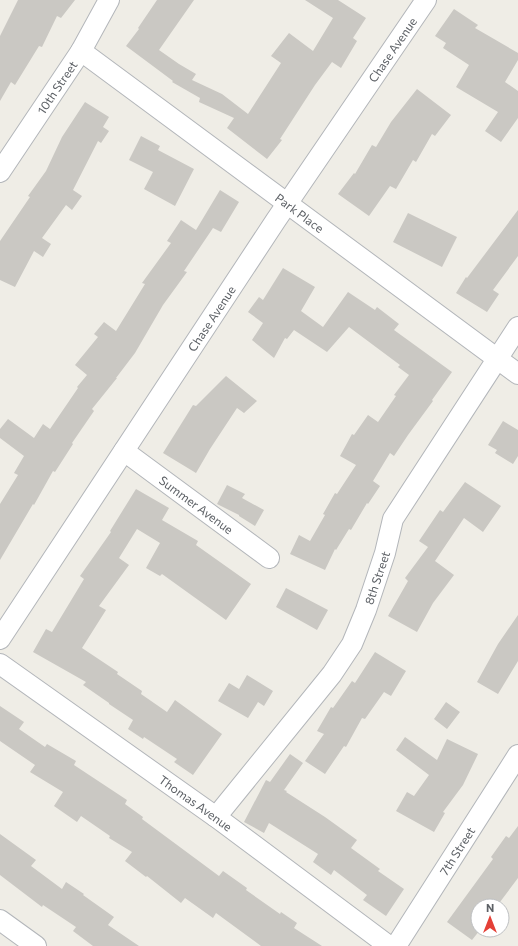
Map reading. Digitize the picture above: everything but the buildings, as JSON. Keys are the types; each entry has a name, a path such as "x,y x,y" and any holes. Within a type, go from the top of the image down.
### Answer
{"street":[{"name":"10th Street","path":"0,172 81,51 109,0"},
{"name":"Chase Avenue","path":"0,638 288,203 426,0"},
{"name":"Park Place","path":"81,51 518,374"},
{"name":"8th Street","path":"216,817 332,674 352,644 366,610 383,560 393,519 518,327"},
{"name":"Summer Avenue","path":"124,451 269,558"},
{"name":"Thomas Avenue","path":"0,664 216,817 389,946"},
{"name":"7th Street","path":"396,946 518,755"},
{"path":"0,920 36,946"}]}
